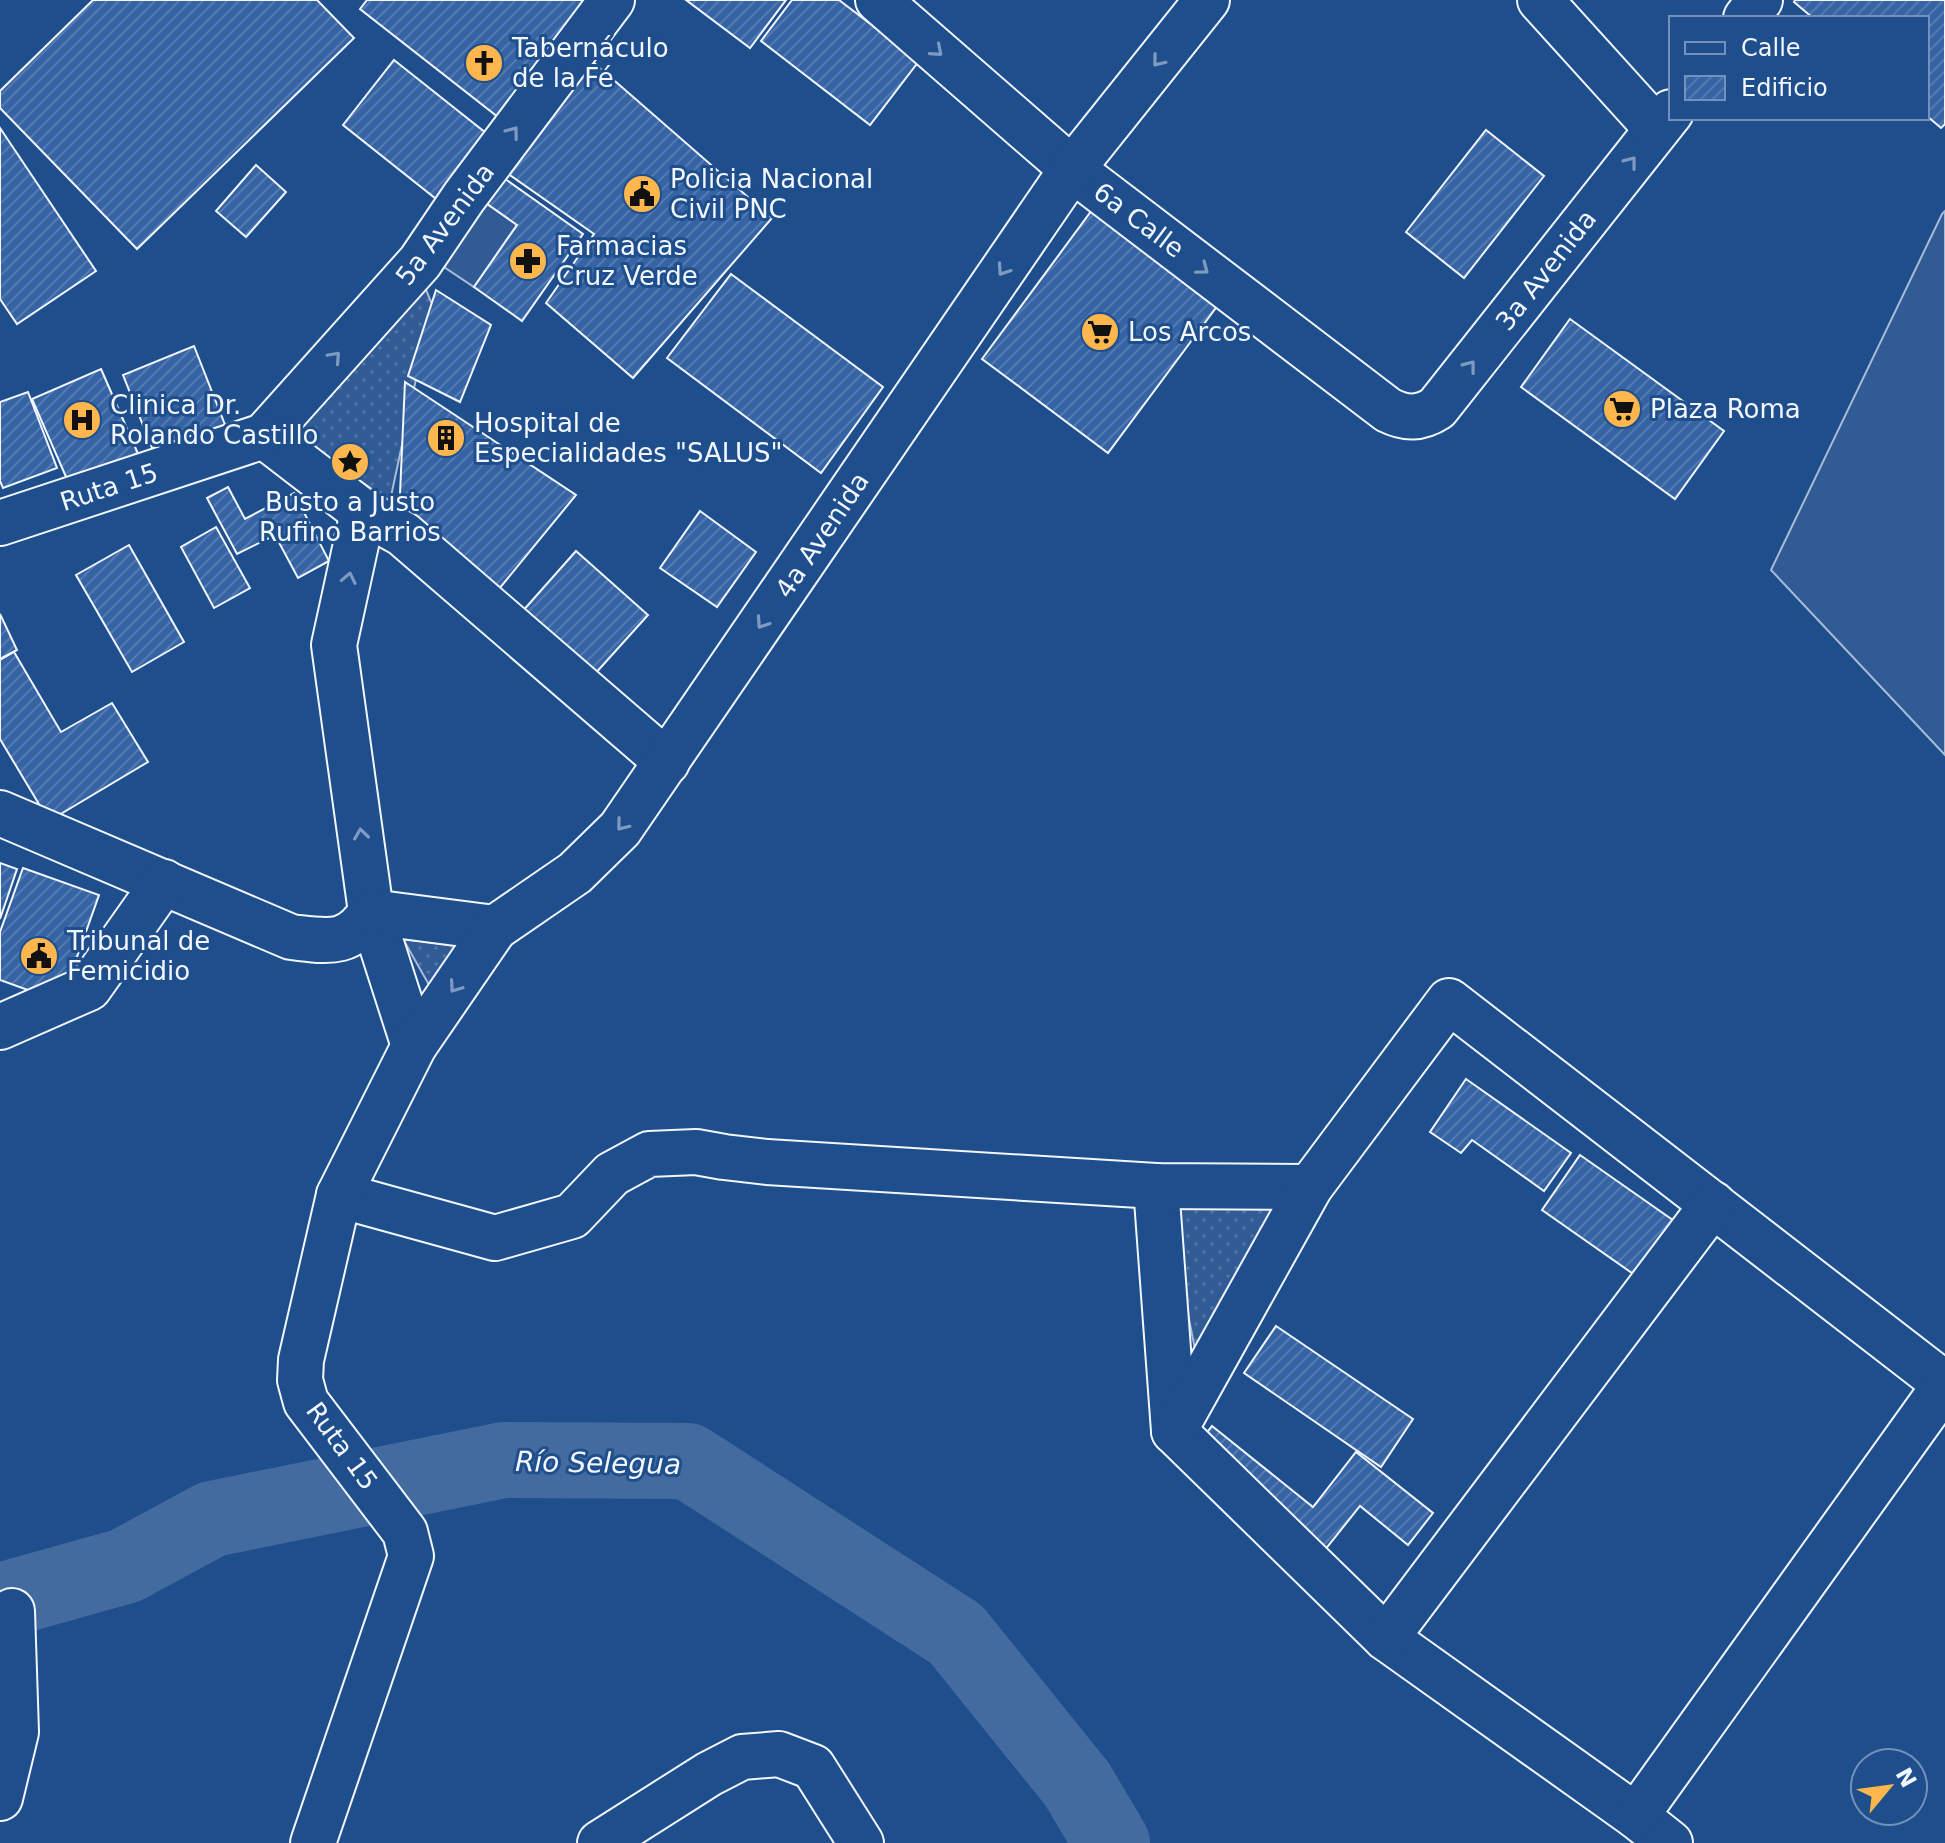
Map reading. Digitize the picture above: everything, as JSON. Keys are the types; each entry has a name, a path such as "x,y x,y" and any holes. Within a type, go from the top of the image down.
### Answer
{"street":[{"name":"5a Avenida","path":"264,436 420,262 464,197 612,0"},
{"name":"6a Calle","path":"878,0 1072,169 1388,410 1401,416 1414,417"},
{"name":"4a Avenida","path":"414,1046 495,928 575,873 620,829 1072,169 1207,0"},
{"path":"1540,0 1664,120"},
{"path":"1748,16 1760,0"},
{"name":"3a Avenida","path":"1414,417 1437,408 1664,120"},
{"path":"264,436 363,512 403,534 667,762"},
{"name":"Ruta 15","path":"0,523 264,436"},
{"path":"363,512 334,645 371,912 414,1046"},
{"path":"0,813 291,937 342,939 362,926 371,912"},
{"path":"0,1027 89,988 164,882"},
{"path":"371,912 495,928"},
{"path":"1174,1431 1310,1187 1449,1001 1945,1384 1636,1816"},
{"name":"Ruta 15","path":"313,1843 411,1556 405,1532 306,1402 300,1380 301,1360 339,1195 414,1046"},
{"path":"339,1195 495,1238 572,1216 612,1174 649,1154 696,1152 767,1162 1156,1186 1310,1187"},
{"path":"1156,1186 1174,1431 1386,1638 1670,1843"},
{"path":"1386,1638 1713,1204"},
{"path":"0,1798 16,1732 12,1611"},
{"path":"600,1843 709,1774 742,1757 779,1754 813,1767 861,1843"}],"shaded area":[{"path":"483,201 517,225 474,287 435,261"},
{"path":"1945,211 1945,755 1771,570"},
{"path":"421,278 432,304 390,501 292,435"},
{"path":"403,939 473,948 437,999"},
{"path":"1164,1195 1287,1205 1196,1354"}],"building":[{"path":"93,0 317,0 354,38 137,249 0,108 0,91"},
{"name":"Tabernáculo de la Fé","path":"367,0 581,0 585,4 498,117 360,9"},
{"path":"686,0 786,0 750,48"},
{"path":"792,0 839,0 919,61 870,125 761,41"},
{"path":"1945,0 1945,124 1941,128 1929,118 1929,16 1811,16 1794,2"},
{"name":"Policia Nacional Civil PNC","path":"585,55 772,218 633,378 546,303 594,234 504,171"},
{"path":"394,60 496,141 445,206 343,125"},
{"path":"0,128 96,271 17,324 0,299"},
{"path":"1486,130 1544,176 1464,278 1406,232"},
{"path":"256,165 286,192 246,237 216,211"},
{"name":"Farmacias Cruz Verde","path":"501,176 583,234 522,321 474,287 517,225 483,201"},
{"name":"Los Arcos","path":"1092,210 1218,305 1108,453 982,359"},
{"path":"731,274 883,387 821,473 667,358"},
{"path":"436,290 491,325 460,402 408,376"},
{"name":"Plaza Roma","path":"1570,319 1724,431 1675,499 1521,387"},
{"path":"194,346 231,440 160,468 123,375"},
{"name":"Clinica Dr. Rolando Castillo","path":"101,369 139,456 70,486 32,399"},
{"name":"Hospital de Especialidades \"SALUS\"","path":"405,382 576,495 499,589 399,516"},
{"path":"28,392 57,468 3,488 0,481 0,402"},
{"path":"228,487 245,519 294,493 329,561 298,578 275,535 237,554 207,498"},
{"path":"700,511 756,552 717,607 660,568"},
{"path":"216,527 250,588 214,608 181,547"},
{"path":"129,545 184,642 132,672 76,575"},
{"path":"576,551 648,615 584,686 513,622"},
{"path":"0,614 17,650 0,659"},
{"path":"14,652 61,732 112,703 148,762 49,821 0,739 0,660"},
{"path":"0,863 17,869 0,919"},
{"name":"Tribunal de Femicidio","path":"23,868 99,895 61,1002 0,980 0,932"},
{"path":"1466,1079 1571,1153 1544,1191 1472,1140 1461,1153 1430,1132"},
{"path":"1580,1155 1687,1230 1649,1285 1542,1210"},
{"path":"1276,1326 1413,1419 1381,1467 1244,1373"},
{"path":"1212,1426 1313,1507 1356,1452 1433,1513 1408,1545 1360,1506 1324,1551 1194,1449"}],"waterway":[{"name":"Río Selegua","path":"0,1601 125,1566 212,1519 504,1460 688,1461 956,1634 1077,1784 1112,1843"}],"place":[{"name":"Tabernáculo de la Fé","path":"484,63"},
{"name":"Policia Nacional Civil PNC","path":"642,194"},
{"name":"Farmacias Cruz Verde","path":"528,261"},
{"name":"Los Arcos","path":"1100,332"},
{"name":"Plaza Roma","path":"1622,409"},
{"name":"Clinica Dr. Rolando Castillo","path":"82,420"},
{"name":"Hospital de Especialidades \"SALUS\"","path":"446,438"},
{"name":"Busto a Justo Rufino Barrios","path":"350,462"},
{"name":"Tribunal de Femicidio","path":"39,956"}]}
